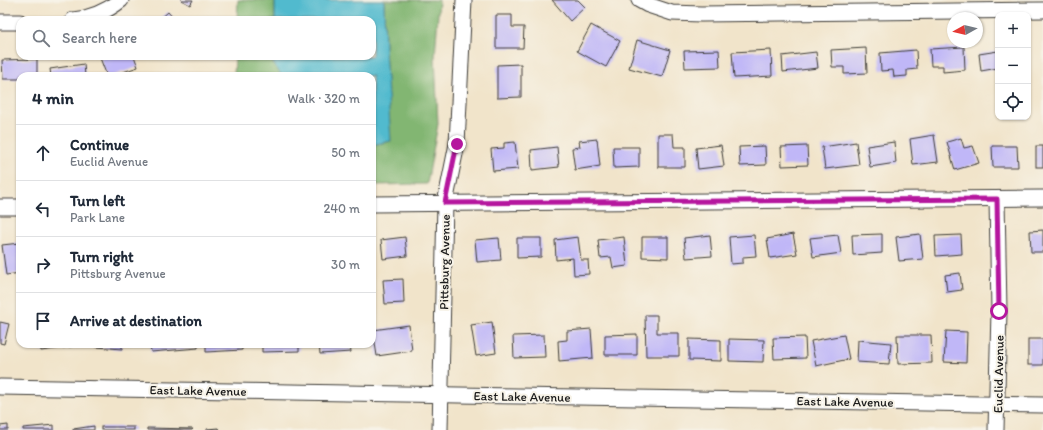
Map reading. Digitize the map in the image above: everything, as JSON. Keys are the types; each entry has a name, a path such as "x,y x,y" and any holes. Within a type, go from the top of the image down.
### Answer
{"street":[{"path":"93,16 111,8 121,0"},
{"name":"Pittsburg Avenue","path":"440,430 445,203 457,144 464,0"},
{"path":"639,0 648,5 672,13 701,14 1043,10"},
{"path":"0,22 16,22"},
{"path":"376,204 1043,198"},
{"name":"Euclid Avenue","path":"996,430 999,311 997,199"},
{"path":"0,207 16,206"},
{"name":"East Lake Avenue","path":"0,387 1043,405"}],"green space":[{"path":"238,0 275,0 275,16 237,16"},
{"path":"384,0 439,0 435,57 438,124 427,184 376,185 376,144 390,141"},
{"path":"235,60 273,60 273,63 279,72 234,72"}],"water":[{"path":"275,0 384,0 385,49 391,141 376,144 376,72 279,72 273,63 273,60 376,60 376,16 275,16"}],"building":[{"path":"181,0 193,0 190,5"},
{"path":"552,0 578,0 585,7 570,21"},
{"path":"168,12 172,16 164,16"},
{"path":"496,15 512,15 512,27 524,27 523,48 496,48"},
{"path":"591,25 620,41 606,67 577,51"},
{"path":"637,40 670,50 662,77 629,68"},
{"path":"866,48 867,73 844,74 844,67 832,67 831,50"},
{"path":"964,48 965,70 943,72 943,66 931,66 930,49"},
{"path":"719,50 720,67 685,68 684,51"},
{"path":"771,50 772,76 734,78 732,52"},
{"path":"916,50 917,69 907,70 907,76 894,77 893,70 881,71 880,53"},
{"path":"995,51 995,69 981,71 979,54"},
{"path":"816,52 818,68 783,72 782,56"},
{"path":"2,60 37,60 37,72 16,72 16,79 3,79"},
{"path":"101,60 135,60 138,67 123,72 105,72"},
{"path":"84,64 85,72 50,72 50,69"},
{"path":"521,64 521,97 497,98 497,65"},
{"path":"658,134 673,134 674,147 685,147 685,167 658,167"},
{"path":"934,135 938,162 913,165 910,139"},
{"path":"961,138 964,148 973,146 979,163 955,170 947,142"},
{"path":"597,139 600,166 575,170 572,148 580,147 579,141"},
{"path":"515,142 518,169 493,171 491,149 504,148 504,143"},
{"path":"856,142 859,165 825,169 822,147"},
{"path":"894,142 896,163 870,167 867,146"},
{"path":"721,145 724,166 698,169 696,148"},
{"path":"765,146 766,165 740,166 739,147"},
{"path":"807,146 808,165 782,166 781,147"},
{"path":"992,146 1017,146 1018,167 993,167"},
{"path":"1036,146 1043,146 1043,167 1036,167"},
{"path":"557,147 559,167 532,170 531,150"},
{"path":"613,147 639,147 639,167 614,168"},
{"path":"1043,230 1043,252 1031,252 1030,231"},
{"path":"793,234 797,254 770,258 767,239"},
{"path":"882,234 882,253 853,255 852,235"},
{"path":"920,234 923,259 899,261 896,237"},
{"path":"710,235 712,256 686,258 684,238"},
{"path":"754,235 756,256 743,257 743,263 731,264 729,237"},
{"path":"838,235 841,253 813,257 810,238"},
{"path":"961,235 962,254 936,256 935,236"},
{"path":"405,237 407,256 383,259 381,240"},
{"path":"578,237 581,260 588,260 589,274 574,275 573,258 556,260 555,240"},
{"path":"624,237 627,266 613,268 611,257 600,258 598,240"},
{"path":"642,237 668,237 668,258 642,257"},
{"path":"499,238 501,260 477,262 475,240"},
{"path":"517,238 541,238 541,257 517,258"},
{"path":"16,243 16,274 6,275 2,245"},
{"path":"960,273 962,290 947,292 945,275"},
{"path":"403,279 404,303 385,304 383,280"},
{"path":"645,315 657,315 657,333 679,333 679,356 646,356"},
{"path":"0,322 9,324 4,344 0,343"},
{"path":"492,322 496,353 476,356 471,325"},
{"path":"409,325 412,351 377,356 376,330"},
{"path":"591,329 593,358 559,361 558,341 567,340 567,331"},
{"path":"946,331 967,332 966,363 944,362"},
{"path":"637,334 637,355 605,355 605,335"},
{"path":"544,335 545,357 514,358 513,336"},
{"path":"844,335 849,359 816,366 811,341"},
{"path":"897,335 931,335 932,363 898,364"},
{"path":"805,337 806,358 774,359 773,338"},
{"path":"689,339 721,340 721,361 689,360"},
{"path":"729,339 764,340 763,362 729,361"},
{"path":"1028,339 1043,339 1043,365 1028,365"},
{"path":"858,340 891,343 889,364 857,362"},
{"path":"41,348 62,348 41,351"},
{"path":"150,348 198,348 151,352"},
{"path":"206,348 242,348 242,350 206,352"},
{"path":"262,348 299,348 299,351 262,352"},
{"path":"319,348 350,348 351,352 320,354"},
{"path":"8,425 8,430 0,430 0,426"},
{"path":"54,425 54,430 23,430 23,428"},
{"path":"94,426 94,430 73,430 73,429"},
{"path":"101,427 134,427 134,430 101,430"},
{"path":"147,428 193,429 147,430"},
{"path":"218,428 219,430 207,430 207,429"}],"route":[{"path":"457,144 445,203 997,199 999,311"}]}
